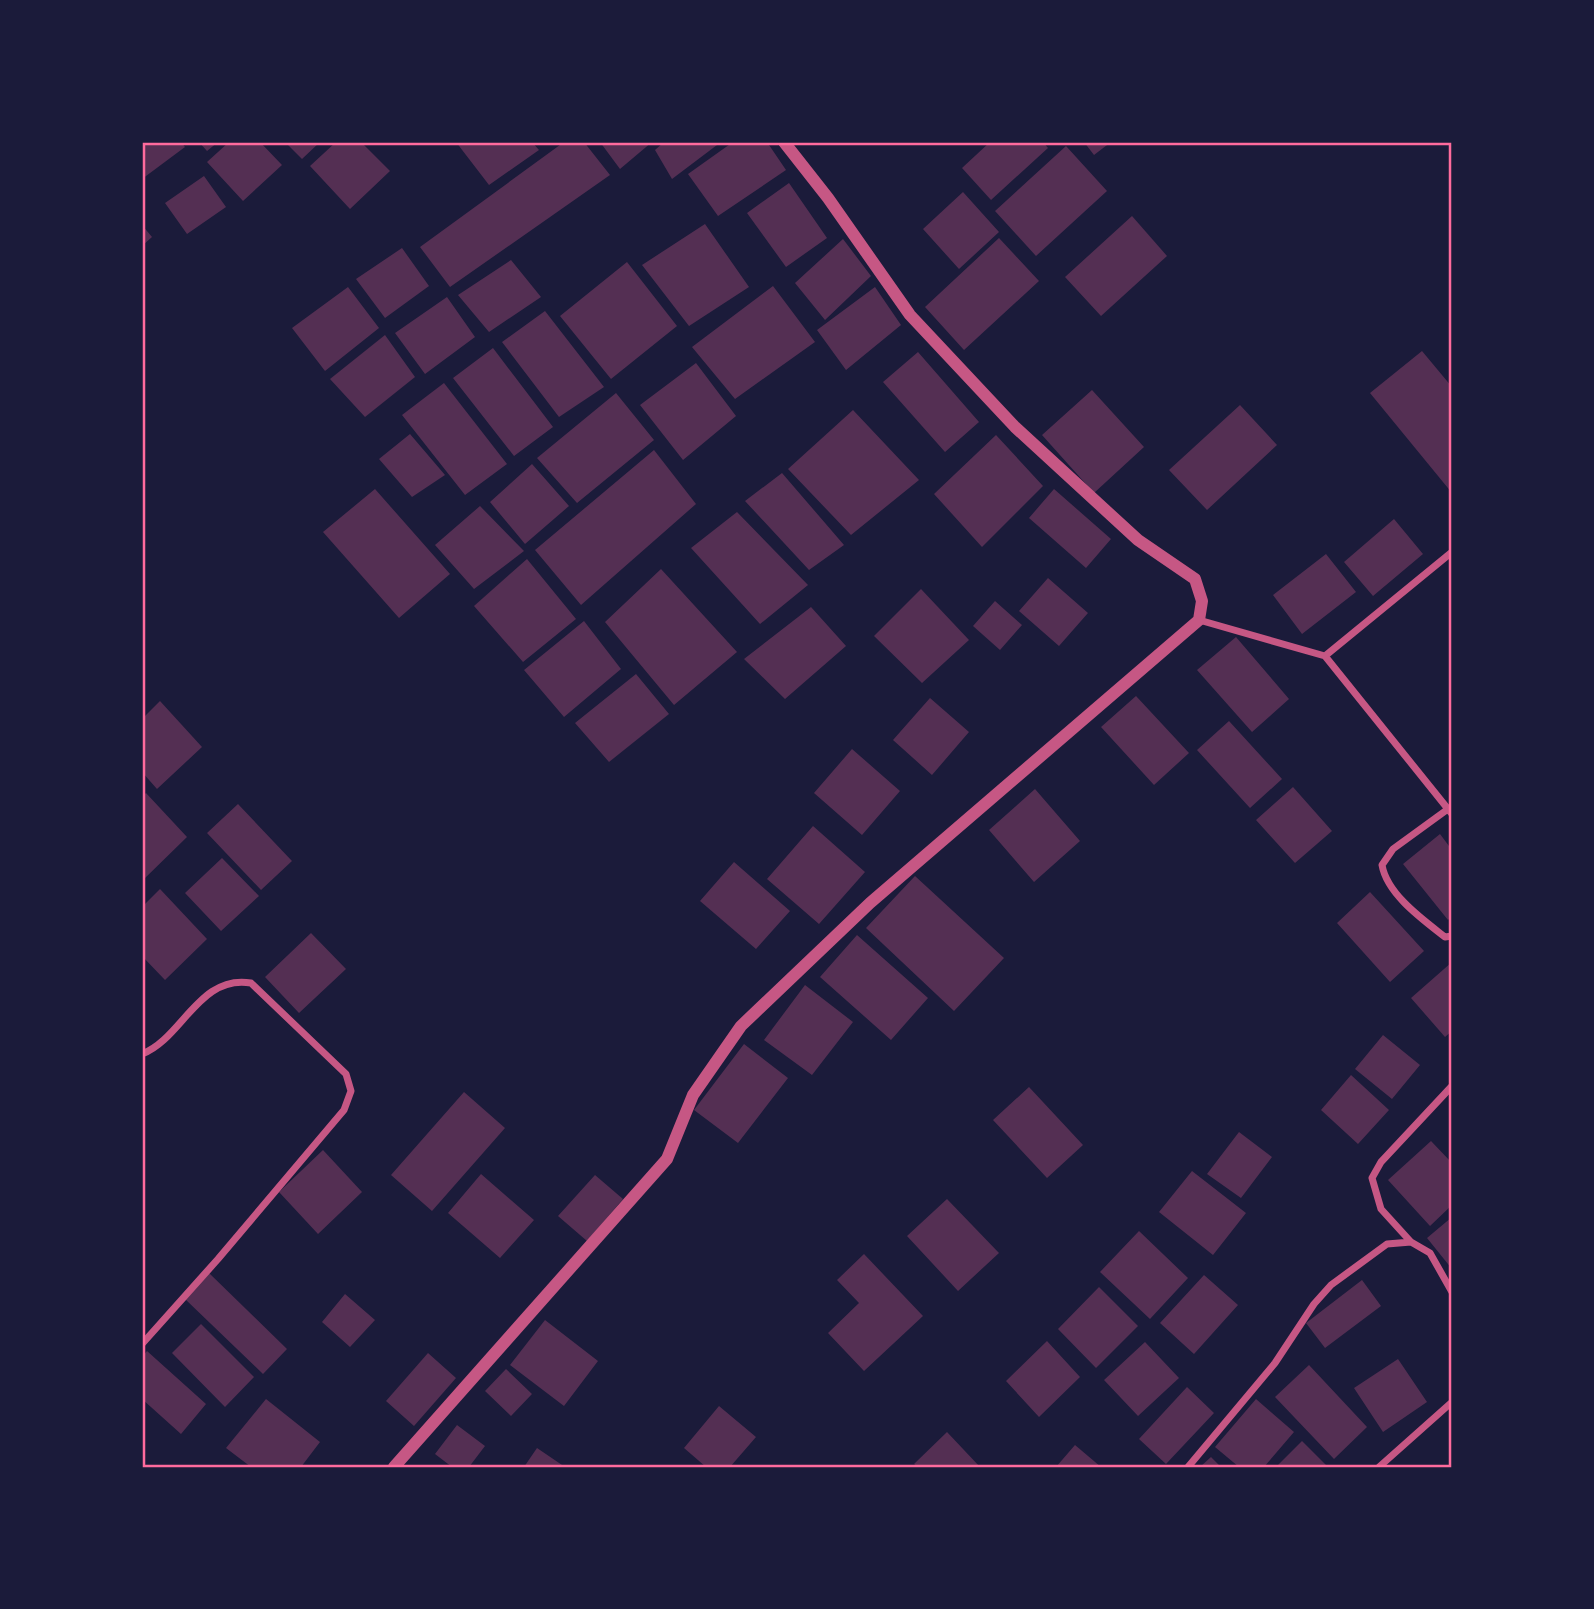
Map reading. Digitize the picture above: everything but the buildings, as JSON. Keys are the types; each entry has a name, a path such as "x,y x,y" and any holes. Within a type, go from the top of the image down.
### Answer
{"street":[{"path":"394,1467 667,1159 693,1095 741,1026 870,904 1199,620 1202,601 1195,579 1138,540 1015,427 910,315 828,198 784,142"},
{"path":"1325,656 1452,552"},
{"path":"1199,620 1325,656 1450,812 1393,849 1382,865 1385,880 1428,924 1444,937 1452,936"},
{"path":"142,1054 218,987 235,981 243,982 251,984 346,1074 351,1091 344,1110 142,1344"},
{"path":"1452,1086 1381,1162 1372,1178 1381,1209 1410,1242 1430,1253 1452,1292"},
{"path":"1188,1467 1275,1363 1314,1304 1331,1285 1387,1244 1410,1242"},
{"path":"1379,1467 1452,1402"}]}
